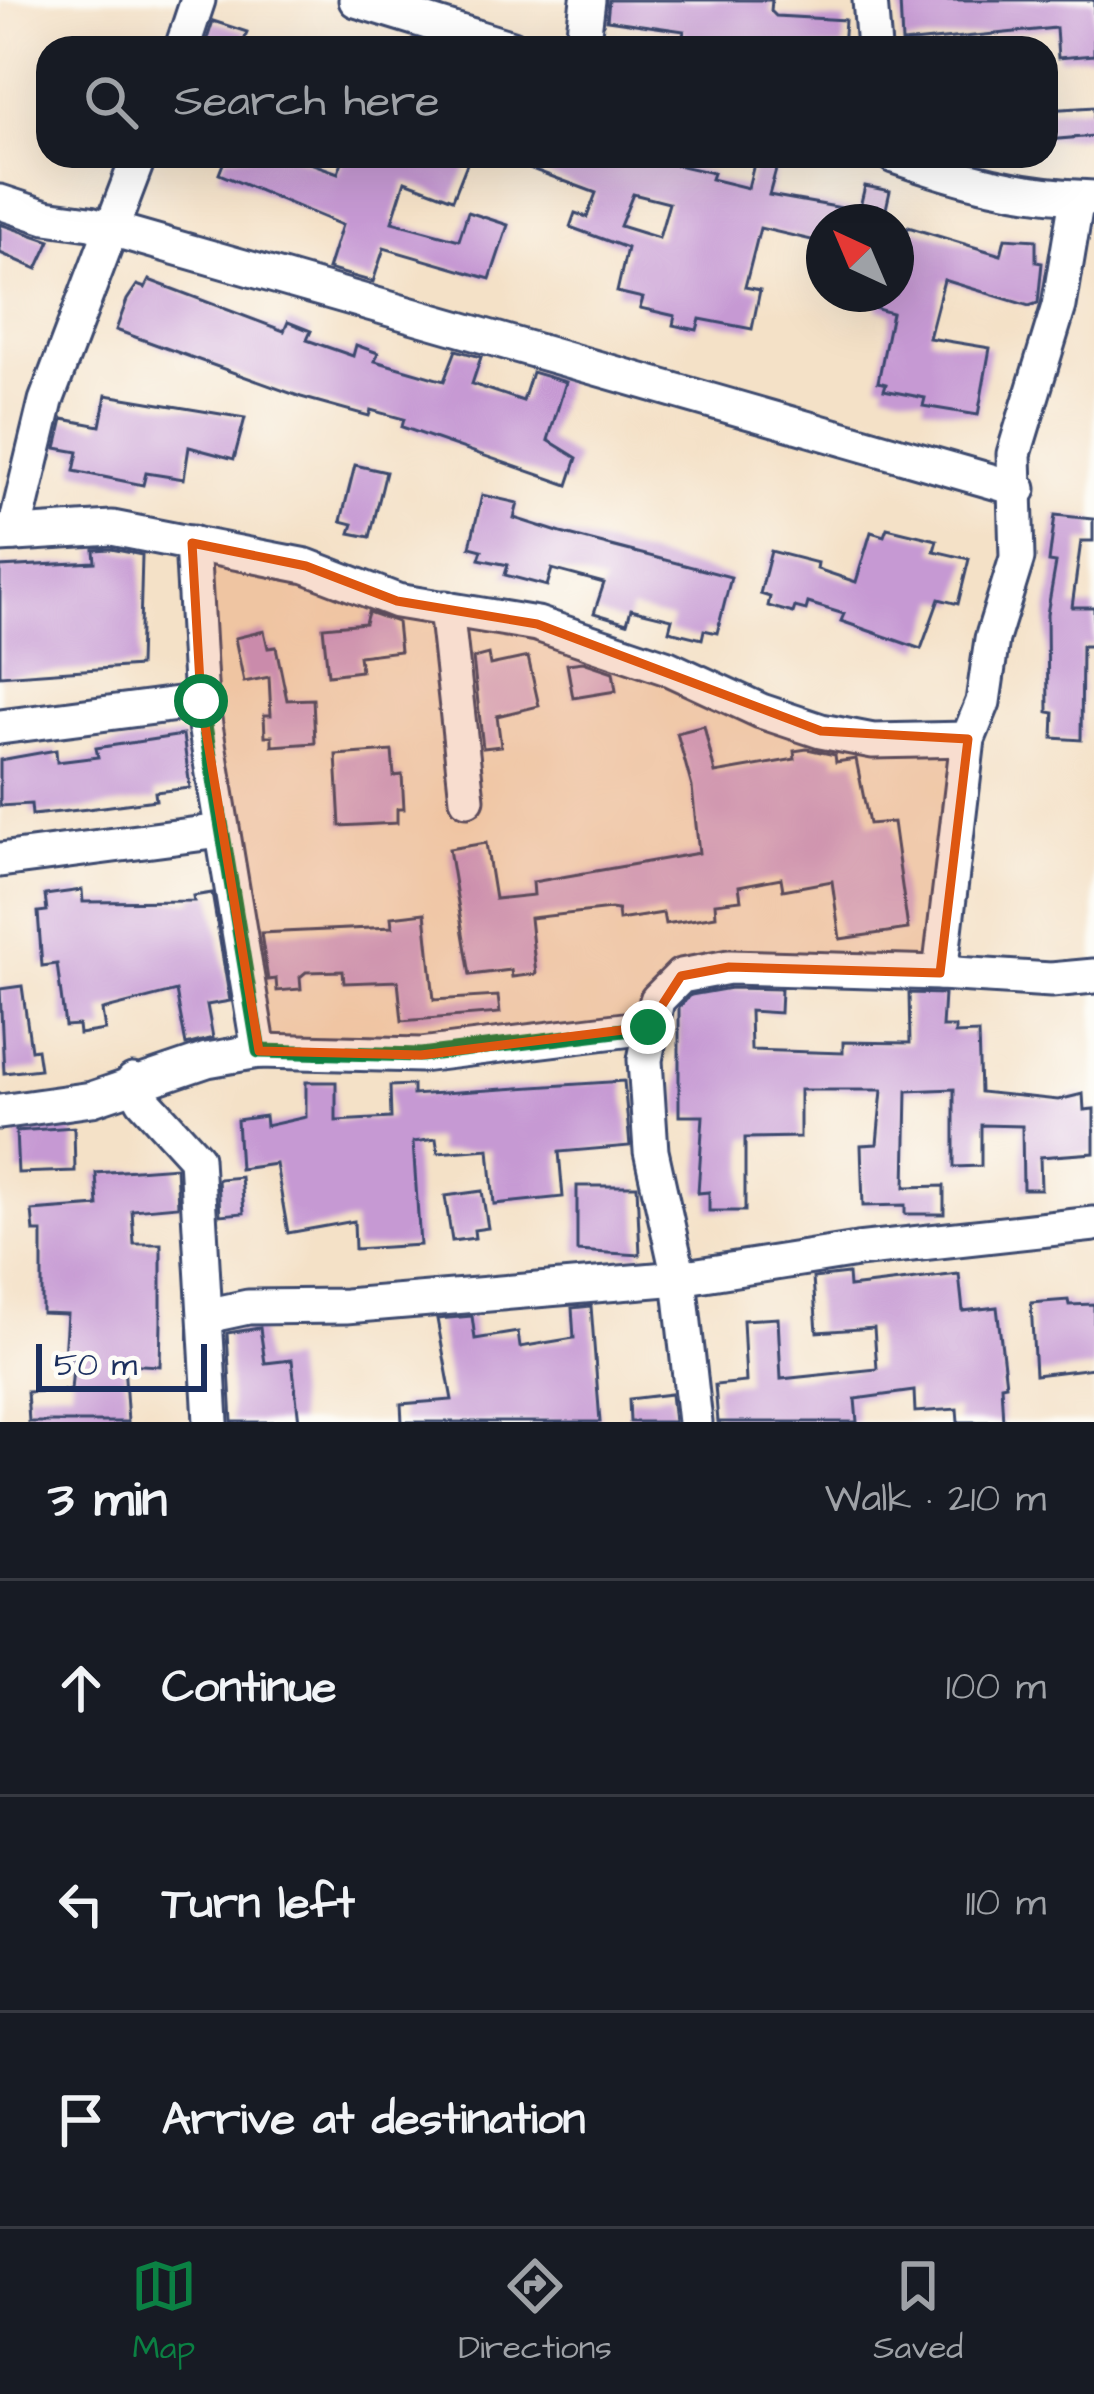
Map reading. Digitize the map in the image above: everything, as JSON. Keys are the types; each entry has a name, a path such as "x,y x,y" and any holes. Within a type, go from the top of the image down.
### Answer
{"street":[{"path":"186,36 198,0"},
{"path":"356,0 473,36"},
{"path":"584,36 588,0"},
{"path":"870,0 873,36"},
{"path":"134,168 46,401 7,534 112,528 307,566 398,601 538,624 668,668 761,711 821,731 873,741 968,739"},
{"path":"932,168 1004,191 1086,198 1014,454 1019,489 1017,558 992,639 983,702 968,739 940,974"},
{"path":"0,202 1019,489"},
{"path":"191,543 201,701 259,1051"},
{"path":"446,608 467,800"},
{"path":"0,727 201,701"},
{"path":"0,860 221,831"},
{"path":"695,1422 679,1278 651,1151 648,1027 657,1000 681,976 729,967 1051,980 1094,976"},
{"path":"0,1112 92,1099 133,1082 259,1051 421,1055 648,1027"},
{"path":"133,1082 142,1100 196,1158 211,1422"},
{"path":"206,1316 248,1307 346,1306 679,1278 856,1250 1094,1224"}],"highlighted area":[{"path":"192,543 306,566 397,601 537,624 821,731 968,739 940,973 729,967 681,976 648,1027 421,1055 259,1051 201,701"}],"building":[{"path":"609,0 772,0 771,11 776,16 845,20 844,36 683,36 684,31 607,20"},
{"path":"900,0 1094,0 1094,55 1058,58 1056,28 974,36 902,36"},
{"path":"213,21 247,32 246,36 208,36"},
{"path":"1094,107 1094,136 1058,139 1058,109"},
{"path":"221,168 324,168 338,173 340,168 465,168 453,199 405,181 392,222 459,240 468,212 508,225 490,279 384,248 373,282 328,269 342,225 219,174"},
{"path":"529,168 691,168 713,173 711,179 748,188 753,168 776,168 769,195 820,204 806,204 806,239 760,228 745,287 760,290 752,329 700,319 697,330 673,325 675,316 640,308 643,298 617,292 627,248 570,227 575,213 587,217 596,193","holes":["633,194 669,203 659,238 620,226"]},
{"path":"865,186 890,191 887,204 861,204"},
{"path":"0,224 50,241 37,269 0,253"},
{"path":"914,229 1001,255 1005,238 1036,240 1036,262 1042,263 1038,303 1029,306 944,280 929,338 990,348 978,415 923,406 925,398 884,390 886,384 878,382 892,313 888,312 914,312"},
{"path":"149,280 284,331 288,322 311,331 307,340 353,356 356,345 378,353 375,361 444,381 456,350 481,357 472,384 523,401 532,372 566,382 548,440 577,458 568,485 402,427 404,419 371,410 369,416 301,397 116,330 127,300 137,285 145,288"},
{"path":"106,395 245,418 234,459 189,447 184,479 146,473 143,485 74,471 78,452 56,448 63,419 100,426"},
{"path":"355,465 386,472 370,537 350,533 353,524 341,521"},
{"path":"482,495 518,503 514,518 731,577 717,633 704,630 702,639 669,631 672,619 631,609 627,623 594,613 604,583 552,569 547,586 505,575 508,565 479,559 482,550 470,547"},
{"path":"1055,515 1093,519 1093,541 1081,541 1072,607 1094,607 1094,646 1082,646 1081,740 1053,738 1054,713 1048,712 1047,614 1056,563 1049,562"},
{"path":"887,528 937,540 934,551 969,559 958,604 939,599 921,649 841,621 844,614 808,603 806,610 795,607 793,613 768,606 770,597 760,594 771,551 818,563 817,569 856,582 871,532 884,536"},
{"path":"94,550 142,555 139,666 0,676 0,567 95,562"},
{"path":"368,612 397,622 400,651 359,656 361,671 328,675 323,627 365,623"},
{"path":"264,631 268,648 276,647 287,700 313,699 315,743 272,746 272,736 265,736 264,715 271,715 269,677 244,682 235,638"},
{"path":"488,654 490,665 528,657 539,706 497,716 501,746 483,748 473,658"},
{"path":"583,662 613,672 616,691 573,698 567,664"},
{"path":"704,726 715,773 795,759 794,751 807,749 835,755 836,762 856,759 869,824 893,822 908,929 840,939 832,881 783,890 781,878 739,886 741,900 715,903 716,916 665,924 663,913 619,920 618,910 611,909 530,918 536,974 512,977 511,970 470,975 449,849 486,843 495,899 534,895 533,882 699,853 692,787 677,733"},
{"path":"183,735 190,788 155,792 156,800 32,815 31,804 0,806 0,760 56,750 57,762 98,757 96,748"},
{"path":"392,751 394,776 402,775 404,809 397,809 397,823 340,826 336,755"},
{"path":"82,890 83,902 194,901 193,896 212,893 230,1001 207,1005 213,1038 186,1045 176,991 102,1010 105,1030 79,1034 78,1025 65,1026 57,964 42,966 38,912 47,911 45,895"},
{"path":"425,913 434,1000 498,996 500,1013 402,1021 398,981 344,983 343,971 306,972 300,977 301,989 277,991 276,979 268,980 261,933 392,927 391,917"},
{"path":"22,986 31,1050 37,1049 40,1069 4,1073 0,989"},
{"path":"731,988 781,989 780,1013 750,1011 751,1050 843,1053 843,1042 910,1043 909,993 944,994 942,1027 955,1027 955,1034 978,1033 980,1092 1058,1100 1083,1094 1084,1110 1094,1109 1094,1153 1040,1157 1041,1189 1023,1189 1022,1126 981,1125 981,1166 954,1167 954,1089 907,1091 905,1187 944,1186 944,1214 905,1214 905,1205 863,1206 861,1145 877,1144 882,1090 800,1090 800,1137 745,1138 745,1211 709,1211 709,1192 698,1193 703,1116 679,1116 679,1007 691,995"},
{"path":"624,1081 630,1146 559,1152 563,1197 494,1204 489,1149 438,1153 436,1139 413,1142 420,1245 355,1249 354,1221 288,1233 276,1164 240,1169 237,1120 265,1116 266,1126 306,1117 306,1082 336,1082 336,1121 391,1118 390,1086 413,1085 413,1095"},
{"path":"74,1127 75,1171 18,1173 16,1131"},
{"path":"176,1167 178,1206 132,1210 134,1244 161,1244 161,1322 160,1366 124,1364 128,1422 29,1422 27,1392 71,1390 74,1357 64,1357 67,1314 42,1313 42,1232 34,1232 32,1211 98,1206 96,1173"},
{"path":"241,1177 244,1213 220,1215 218,1179"},
{"path":"577,1186 637,1186 640,1255 577,1251"},
{"path":"482,1191 488,1228 474,1230 475,1238 452,1241 445,1196"},
{"path":"848,1274 849,1287 959,1274 963,1311 997,1307 1006,1384 1001,1385 1003,1422 958,1422 957,1409 915,1412 914,1391 855,1399 857,1422 718,1422 715,1385 746,1382 743,1320 778,1318 781,1379 877,1369 874,1328 817,1332 813,1278"},
{"path":"1068,1300 1069,1305 1094,1304 1094,1368 1035,1375 1031,1303"},
{"path":"591,1306 600,1422 402,1422 401,1404 452,1400 437,1319 472,1316 475,1339 518,1332 520,1347 574,1338 572,1308"},
{"path":"260,1328 265,1363 292,1360 299,1422 232,1422 227,1333"},
{"path":"671,1394 674,1422 630,1422 629,1399"}],"route":[{"path":"201,701 259,1051 309,1048 376,1056 421,1055 648,1027"}]}
